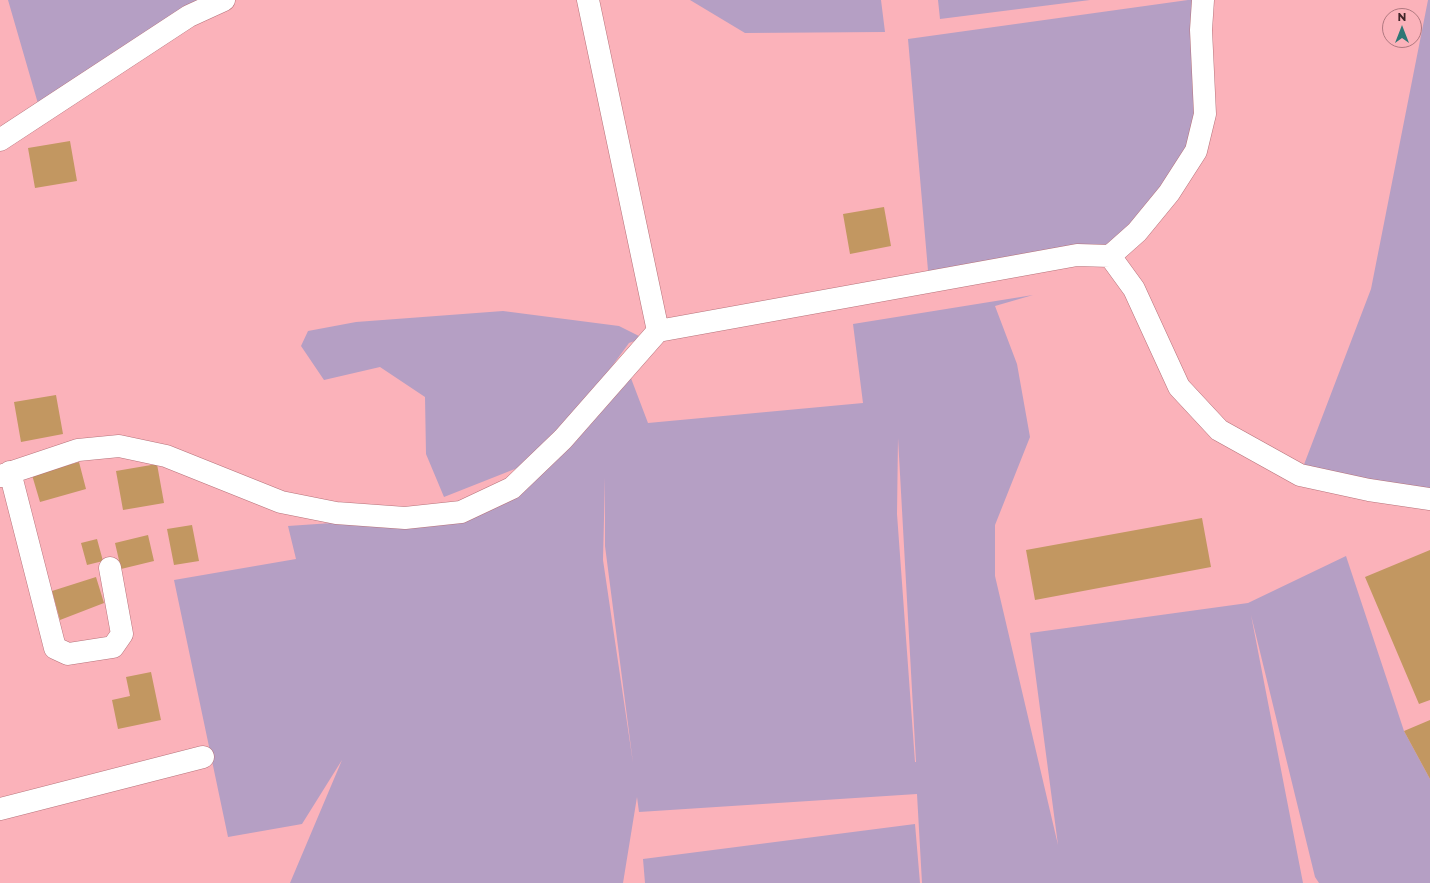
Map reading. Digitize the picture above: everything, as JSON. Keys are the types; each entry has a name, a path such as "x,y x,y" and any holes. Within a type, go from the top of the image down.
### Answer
{"street":[{"path":"0,140 189,16 224,0"},
{"path":"588,0 658,331"},
{"path":"110,568 122,634 113,647 68,654 55,648 5,474 78,450 119,446 166,456 281,502 336,514 405,518 461,512 512,488 563,438 658,331 1076,255 1110,256 1136,232 1169,193 1196,151 1205,114 1201,30 1203,0"},
{"path":"1110,256 1134,289 1179,387 1219,430 1300,475 1369,490 1430,499"},
{"path":"0,809 203,757"}],"shaded area":[{"path":"8,0 230,0 41,114"},
{"path":"690,0 881,0 885,32 745,33"},
{"path":"938,0 1090,0 940,19"},
{"path":"1188,0 1203,0 1210,134 1110,256 929,282 908,39"},
{"path":"1428,0 1430,0 1430,492 1300,475 1371,289 1419,48 1422,48 1422,30"},
{"path":"1033,295 995,306 1017,364 1030,437 995,525 995,576 1058,845 1030,633 1248,603 1346,556 1404,731 1430,779 1430,883 1319,883 1315,877 1251,615 1303,883 922,883 917,794 639,812 637,797 623,883 290,883 342,760 302,824 228,837 174,580 296,559 288,526 405,518 492,497 530,463 444,497 426,454 425,397 380,367 324,380 301,346 308,331 356,322 503,311 619,326 643,338 629,343 560,437 629,373 648,423 863,403 853,324","holes":["898,438 916,762 897,514","605,477 605,546 633,763 603,560"]},
{"path":"915,824 920,883 645,883 643,859"}],"building":[{"path":"70,141 77,181 35,188 28,148"},
{"path":"884,207 891,246 850,254 843,214"},
{"path":"56,395 63,434 21,442 14,402"},
{"path":"79,462 86,489 40,502 32,475"},
{"path":"157,464 164,503 123,510 116,471"},
{"path":"1202,518 1211,567 1035,600 1026,550"},
{"path":"192,525 199,561 174,565 167,529"},
{"path":"148,535 154,561 121,569 115,543"},
{"path":"97,539 103,561 87,565 81,543"},
{"path":"1430,550 1430,700 1419,704 1365,577"},
{"path":"96,577 104,603 60,620 52,591"},
{"path":"151,672 161,720 118,729 112,700 130,696 126,677"},
{"path":"1430,720 1430,779 1404,731"}]}
